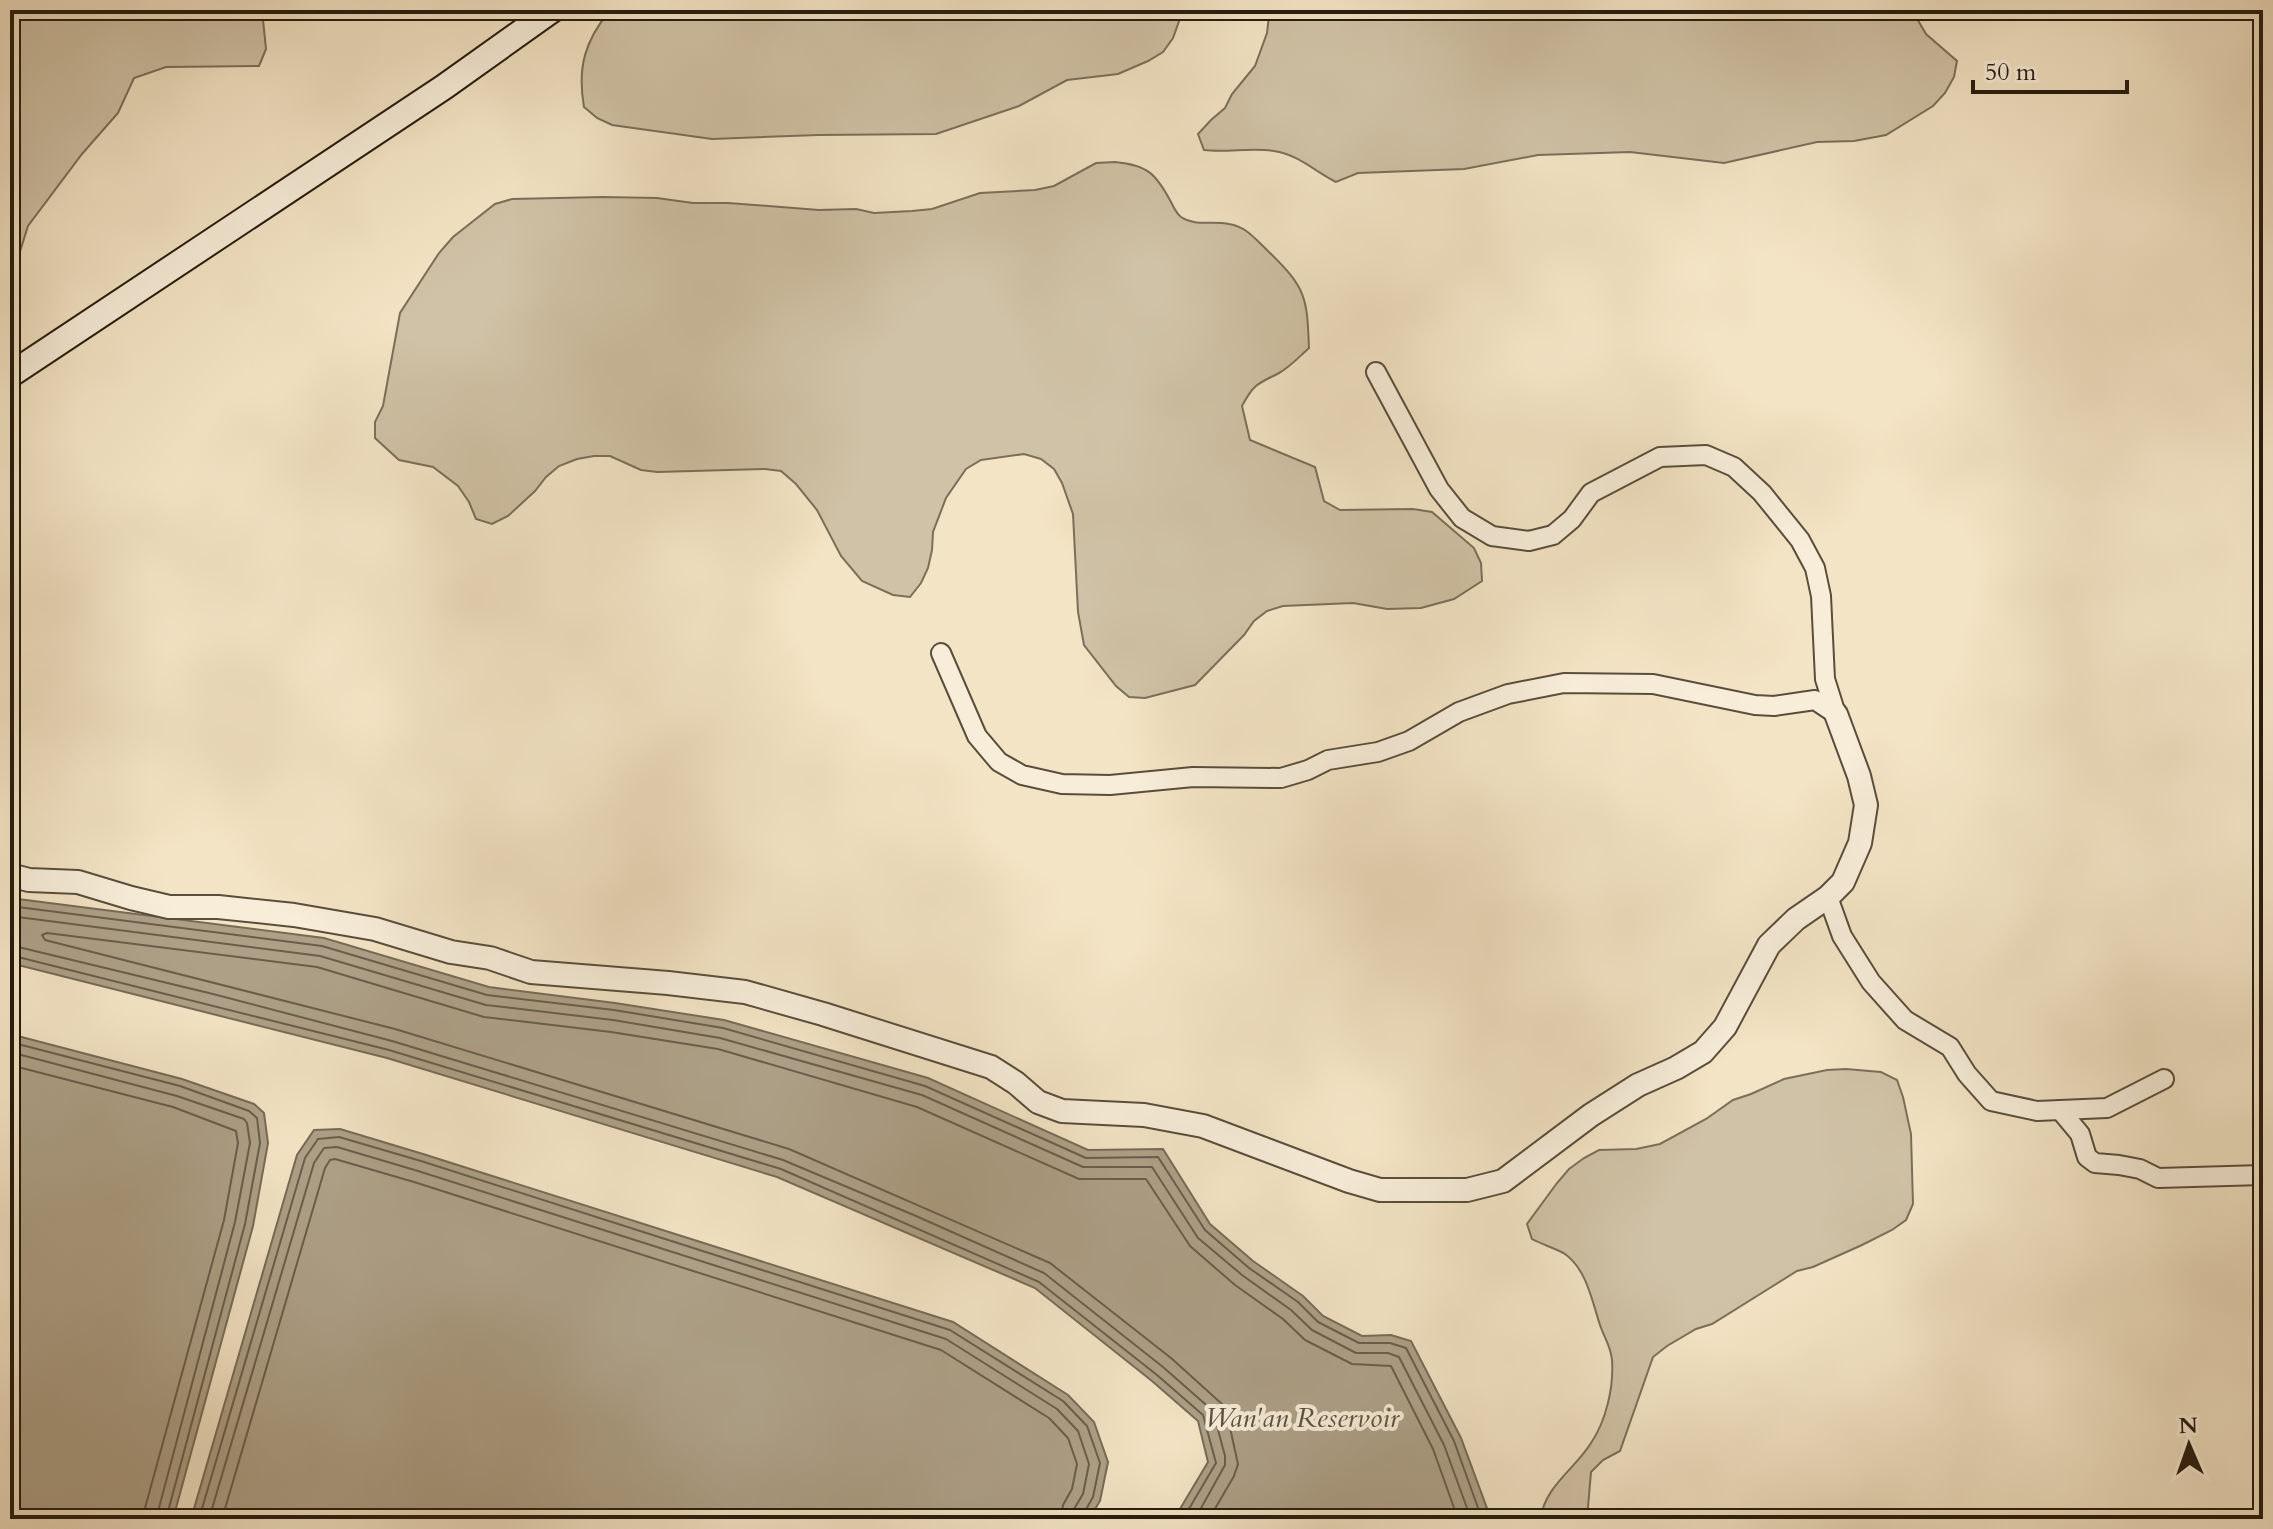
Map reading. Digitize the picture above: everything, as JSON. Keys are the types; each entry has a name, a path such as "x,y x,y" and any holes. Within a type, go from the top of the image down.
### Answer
{"main road":[{"path":"10,375 444,87 552,10"}],"street":[{"path":"10,875 29,880 78,882 169,907 218,907 294,915 375,929 451,952 490,958 531,972 745,992 991,1067 1038,1102 1062,1111 1144,1115 1203,1126 1380,1190 1467,1190 1503,1181 1591,1115 1638,1085 1703,1052 1725,1027 1769,945 1843,882 1860,843 1866,805 1825,679 1821,596 1815,568 1800,540 1762,493 1734,467 1706,455 1660,457 1591,493 1572,519 1553,535 1529,541 1492,536 1462,518 1439,489 1376,372"},
{"path":"941,653 977,736 999,762 1022,775 1062,784 1110,785 1193,777 1281,778 1328,760 1378,752 1409,741 1459,712 1508,694 1564,683 1653,684 1755,705 1774,706 1815,700 1836,714"},
{"path":"1828,897 1842,936 1871,982 1905,1020 1950,1047 1967,1074 1991,1101 2037,1111 2107,1108 2164,1079"},
{"path":"2060,1110 2080,1134 2087,1157 2095,1163 2140,1169 2158,1178 2263,1175"}],"shaded area":[{"path":"10,10 262,10 266,49 259,66 166,67 134,78 118,113 82,154 28,226 17,261 10,267"},
{"path":"610,10 1183,10 1173,38 1163,52 1148,61 1118,74 1067,80 1019,106 936,134 712,139 612,125 584,107 582,79 585,55 594,33"},
{"path":"1274,10 1912,10 1926,34 1957,61 1954,77 1933,106 1886,135 1854,141 1817,142 1724,163 1630,152 1538,155 1464,169 1358,173 1336,182 1298,159 1274,151 1204,150 1198,134 1225,108 1232,94 1255,66 1267,33 1269,16"},
{"path":"1115,162 1136,166 1150,173 1161,184 1181,217 1198,223 1229,224 1246,231 1290,274 1302,294 1309,348 1283,371 1257,385 1246,398 1242,406 1250,440 1315,467 1324,501 1340,510 1413,509 1432,512 1474,548 1481,563 1482,581 1454,599 1421,608 1387,609 1353,603 1283,606 1267,611 1195,685 1145,698 1129,697 1116,686 1084,645 1078,612 1073,514 1054,469 1041,459 1024,454 981,460 966,469 946,498 933,532 928,568 910,597 893,595 862,581 841,556 817,510 781,471 657,472 641,470 610,456 577,459 559,466 508,516 492,524 476,519 458,486 433,467 399,460 375,438 375,422 383,406 400,313 439,253 453,237 495,204 512,199 603,197 819,210 856,209 874,213 912,211 932,209 980,193 1054,186 1096,163"},
{"path":"1846,1069 1881,1072 1897,1080 1911,1134 1913,1204 1906,1220 1862,1245 1797,1271 1653,1357 1620,1451 1603,1460 1591,1472 1587,1519 1541,1519 1543,1508 1554,1488 1585,1452 1601,1425 1610,1392 1612,1360 1579,1268 1565,1254 1532,1239 1527,1224 1569,1169 1599,1150 1636,1149 1660,1144 1733,1100 1784,1079"}],"water":[{"name":"Wan'an Reservoir","path":"10,898 324,938 489,987 724,1020 928,1078 1088,1150 1163,1149 1210,1224 1253,1261 1303,1296 1323,1316 1362,1336 1391,1335 1411,1341 1461,1438 1491,1519 1174,1519 1208,1462 1198,1421 1035,1288 777,1177 387,1058 10,963"},
{"path":"10,1034 182,1079 254,1104 264,1113 268,1143 253,1226 173,1519 10,1519"},
{"path":"340,1129 953,1322 1068,1395 1094,1422 1108,1462 1100,1501 1089,1519 191,1519 297,1155 314,1130"}]}
